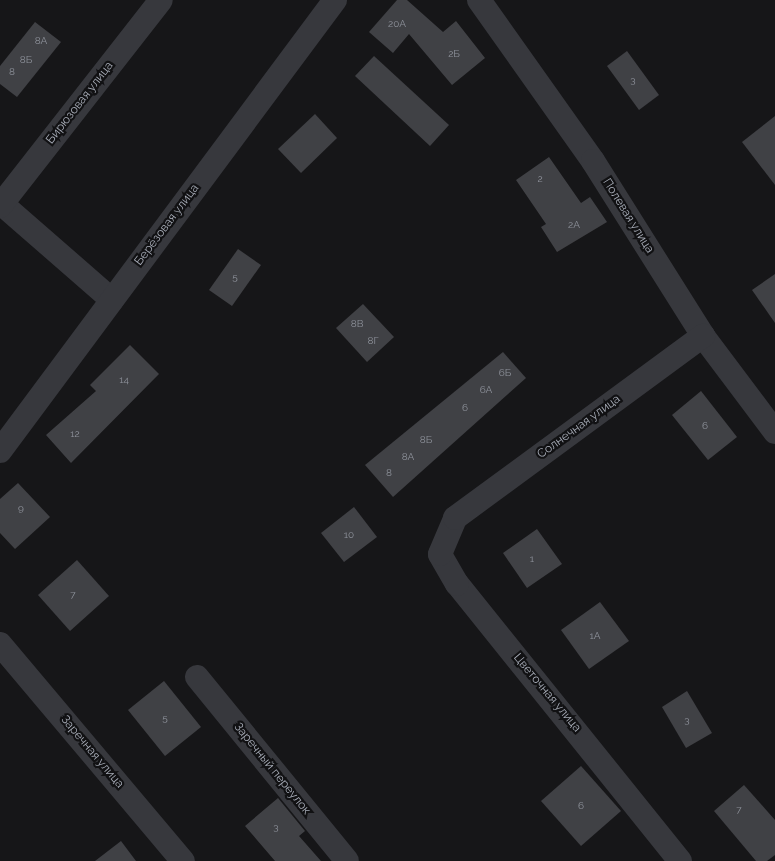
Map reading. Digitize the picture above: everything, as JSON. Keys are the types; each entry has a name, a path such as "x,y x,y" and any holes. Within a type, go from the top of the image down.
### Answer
{"street":[{"name":"Бирюзовая улица","path":"1,205 161,0"},
{"name":"Берёзовая улица","path":"0,451 335,0"},
{"name":"Полевая улица","path":"479,0 593,161 702,336 775,432"},
{"path":"1,205 112,300"},
{"name":"Солнечная улица","path":"455,518 702,336"},
{"name":"Цветочная улица","path":"455,518 440,554 457,584 680,861"},
{"name":"Заречная улица","path":"0,644 183,861"},
{"name":"Заречный переулок","path":"197,677 347,861"}],"building":[{"path":"397,0 407,0 443,32 456,21 485,58 452,85 409,34 393,53 369,32"},
{"path":"35,22 61,42 17,97 0,84 0,66"},
{"path":"627,51 659,95 639,110 607,66"},
{"path":"374,56 449,125 430,146 355,76"},
{"path":"315,114 337,138 301,173 278,149"},
{"path":"775,116 775,185 742,142"},
{"path":"549,157 581,203 590,197 607,222 557,252 541,227 546,224 516,180"},
{"path":"238,249 261,265 232,306 209,290"},
{"path":"775,274 775,323 752,290"},
{"path":"363,304 394,337 367,362 336,328"},
{"path":"130,345 159,374 71,463 46,435 96,391 90,385"},
{"path":"503,352 526,378 393,497 365,465"},
{"path":"701,391 737,437 708,460 672,415"},
{"path":"18,483 50,517 15,549 0,533 0,499"},
{"path":"354,507 377,537 344,562 321,533"},
{"path":"537,529 562,564 527,588 503,553"},
{"path":"77,560 109,596 70,631 38,595"},
{"path":"600,602 629,641 589,669 561,630"},
{"path":"164,681 201,727 165,756 128,710"},
{"path":"687,691 712,733 686,748 662,707"},
{"path":"581,766 621,811 581,846 541,801"},
{"path":"744,785 775,820 775,855 767,861 756,861 714,811"},
{"path":"278,798 305,831 299,836 321,861 275,861 245,826"},
{"path":"121,841 136,861 95,861"}]}
